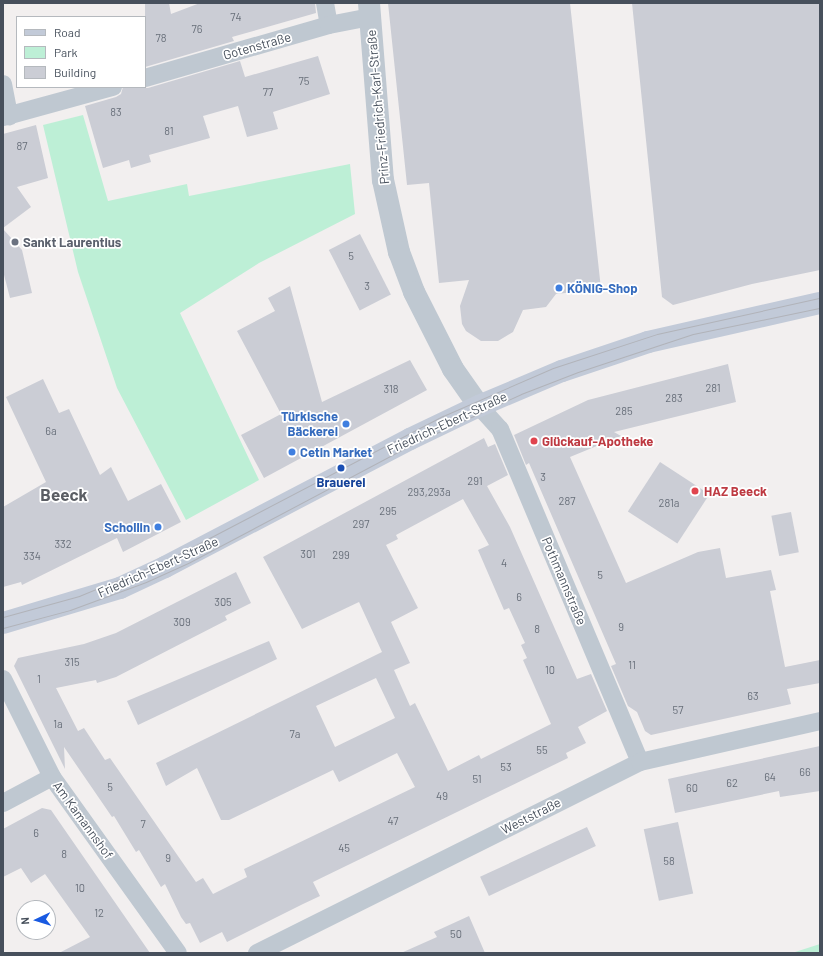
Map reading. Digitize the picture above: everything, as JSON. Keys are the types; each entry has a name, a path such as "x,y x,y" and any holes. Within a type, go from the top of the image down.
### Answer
{"main road":[{"name":"Friedrich-Ebert-Straße","path":"3,623 113,590 165,567 410,439 479,406 562,372 648,342 820,302"}],"street":[{"path":"325,3 329,25"},
{"name":"Gotenstraße","path":"146,78 329,25 370,10"},
{"name":"Prinz-Friedrich-Karl-Straße","path":"370,10 382,173 399,252 414,292 453,369 479,406"},
{"path":"3,84 6,116 109,88"},
{"name":"Pothmannstraße","path":"479,406 500,429 640,762"},
{"name":"Am Kamannshof","path":"3,679 52,777 178,953"},
{"name":"Weststraße","path":"257,953 640,762 820,721"},
{"path":"3,803 52,777"}],"green space":[{"path":"83,115 108,201 187,184 189,196 350,164 355,214 259,263 180,313 259,480 186,520 117,388 78,272 43,125"},
{"path":"820,944 820,953 792,953"}],"building":[{"path":"145,3 169,3 171,14 200,3 315,3 316,13 232,37 234,41 146,67"},
{"path":"388,3 570,3 601,289 556,294 546,307 523,310 513,332 498,341 481,341 466,331 462,324 460,306 469,280 439,283 429,183 407,185"},
{"path":"632,3 820,3 820,270 752,284 673,305 662,297"},
{"path":"318,56 330,94 273,112 278,129 247,137 238,106 203,116 210,138 149,155 151,162 131,168 129,160 103,168 85,106 116,97 121,94 123,88 148,88 240,61 245,77"},
{"path":"36,125 48,178 17,187 31,207 3,228 3,134"},
{"path":"3,229 22,250 32,293 10,298 3,271"},
{"path":"360,234 391,295 360,310 329,250"},
{"path":"290,286 322,402 410,360 427,390 264,478 241,435 281,414 237,331 275,311 268,298"},
{"path":"728,364 736,402 614,432 621,436 570,457 626,583 698,552 720,548 726,578 771,570 776,590 770,591 785,667 820,660 820,683 787,689 791,704 651,735 645,731 637,712 628,706 611,666 616,664 529,463 526,465 514,435 588,400"},
{"path":"43,379 59,413 69,409 100,475 111,467 128,501 161,484 181,522 123,552 117,538 22,585 21,582 3,587 3,507 46,482 6,397"},
{"path":"484,438 488,447 495,444 508,475 487,486 510,527 577,679 591,674 607,711 578,727 586,743 566,753 568,758 313,882 320,896 227,942 222,932 200,943 190,923 186,924 181,917 165,884 161,887 139,850 136,852 114,816 112,817 64,747 65,769 14,666 18,658 84,644 116,633 236,572 251,603 225,616 227,620 116,677 97,683 96,680 56,688 78,731 84,728 105,760 110,758 196,882 203,878 213,894 247,877 244,869 415,787 397,753 339,782 333,770 229,820 221,820 197,768 166,786 156,763 382,652 359,602 302,629 263,557","holes":["463,499 489,545 478,550 504,610 509,608 525,643 521,645 527,658 523,660 551,724 481,759 479,755 448,771 415,703 410,706 394,670 410,663 391,622 418,608 386,545 398,539 396,535","376,678 395,718 335,747 316,706"]},
{"path":"660,462 709,494 677,544 628,511"},
{"path":"791,512 799,552 779,556 771,516"},
{"path":"269,641 277,659 138,725 127,701"},
{"path":"820,746 820,791 780,797 779,791 675,813 668,779"},
{"path":"42,808 51,810 150,953 59,953 90,937 45,874 31,883 21,868 3,877 3,829"},
{"path":"678,822 693,893 659,901 644,829"},
{"path":"587,827 596,846 489,896 480,877"},
{"path":"469,916 485,953 401,953 437,937 434,932"}],"tram line":[{"path":"3,617 79,596 171,558 443,416 553,368 657,334 820,298"},
{"path":"3,628 70,610 146,582 190,562 419,441 521,394 578,372 693,334 820,308"}],"place":[{"name":"Sankt Laurentius","path":"15,242"},
{"name":"KÖNIG-Shop","path":"559,288"},
{"name":"Türkische Bäckerei","path":"346,424"},
{"name":"Glückauf-Apotheke","path":"534,441"},
{"name":"Cetin Market","path":"292,452"},
{"name":"Brauerei","path":"341,468"},
{"name":"HAZ Beeck","path":"695,491"},
{"name":"Schollin","path":"158,527"}],"district":[{"name":"Beeck","path":"64,495"}]}
